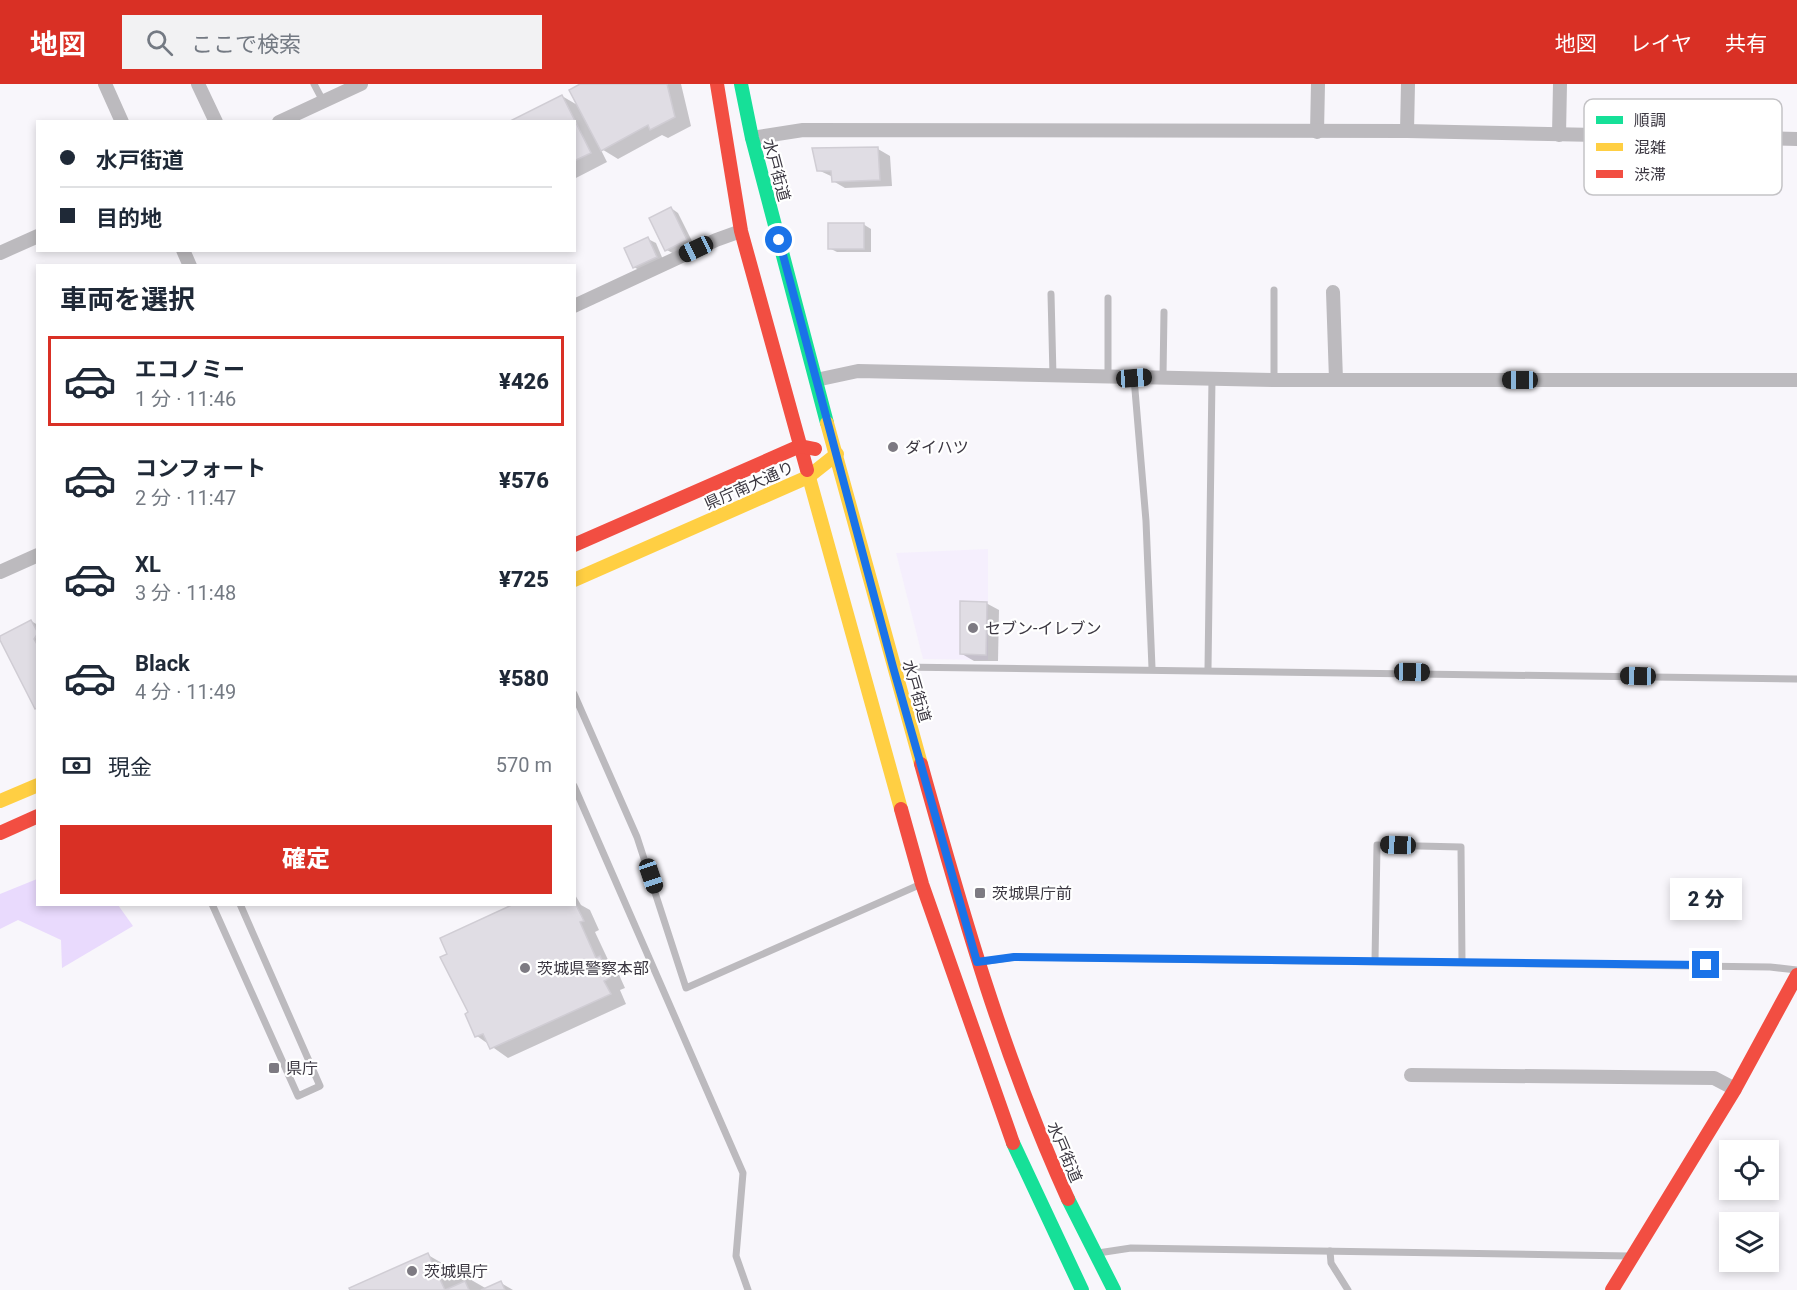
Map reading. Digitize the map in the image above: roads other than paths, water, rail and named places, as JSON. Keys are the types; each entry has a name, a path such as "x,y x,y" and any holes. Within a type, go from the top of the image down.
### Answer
{"main road":[{"path":"717,84 741,231 922,884 1011,1138 1082,1290"},
{"name":"水戸街道","path":"741,84 752,138 893,667 977,962 1019,1084 1093,1253 1114,1290"},
{"name":"県庁南大通り","path":"576,544 800,446 837,454"},
{"name":"県庁南大通り","path":"576,579 808,477 837,454"},
{"path":"0,801 36,786"},
{"path":"0,832 36,817"},
{"path":"939,936 968,929"},
{"path":"1612,1290 1735,1089 1797,975"}],"street":[{"path":"105,84 122,120"},
{"path":"198,84 215,120"},
{"path":"283,120 361,84"},
{"path":"1317,132 1318,84"},
{"path":"1407,131 1408,84"},
{"path":"1559,135 1560,84"},
{"path":"752,138 803,130 1407,131 1584,135"},
{"path":"1782,139 1797,139"},
{"path":"576,305 716,240 741,231"},
{"path":"0,253 36,237"},
{"path":"1334,292 1336,380"},
{"path":"816,380 858,371 1274,380 1797,380"},
{"path":"0,572 36,556"},
{"path":"1411,1076 1714,1078 1735,1089"}],"lane":[{"path":"314,84 323,101"},
{"path":"1274,291 1274,380"},
{"path":"1051,294 1053,376"},
{"path":"1108,298 1108,377"},
{"path":"1163,376 1164,312"},
{"path":"1208,669 1212,377"},
{"path":"1134,378 1146,521 1152,668"},
{"path":"893,667 1152,668 1797,679"},
{"path":"576,699 637,837 686,988 922,884"},
{"path":"576,791 743,1173 736,1256 748,1290"},
{"path":"1375,961 1377,845 1461,847 1462,962"},
{"path":"213,906 298,1096 320,1086 241,906"},
{"path":"977,962 1014,957 1758,966 1797,970"},
{"path":"1093,1253 1131,1248 1634,1256"},
{"path":"1330,1251 1331,1263 1348,1290"}],"place":[{"name":"ダイハツ","path":"893,447"},
{"name":"セブン-イレブン","path":"973,628"},
{"name":"茨城県庁前","path":"980,893"},
{"name":"茨城県警察本部","path":"525,968"},
{"name":"県庁","path":"274,1068"},
{"name":"茨城県庁","path":"412,1271"}]}
